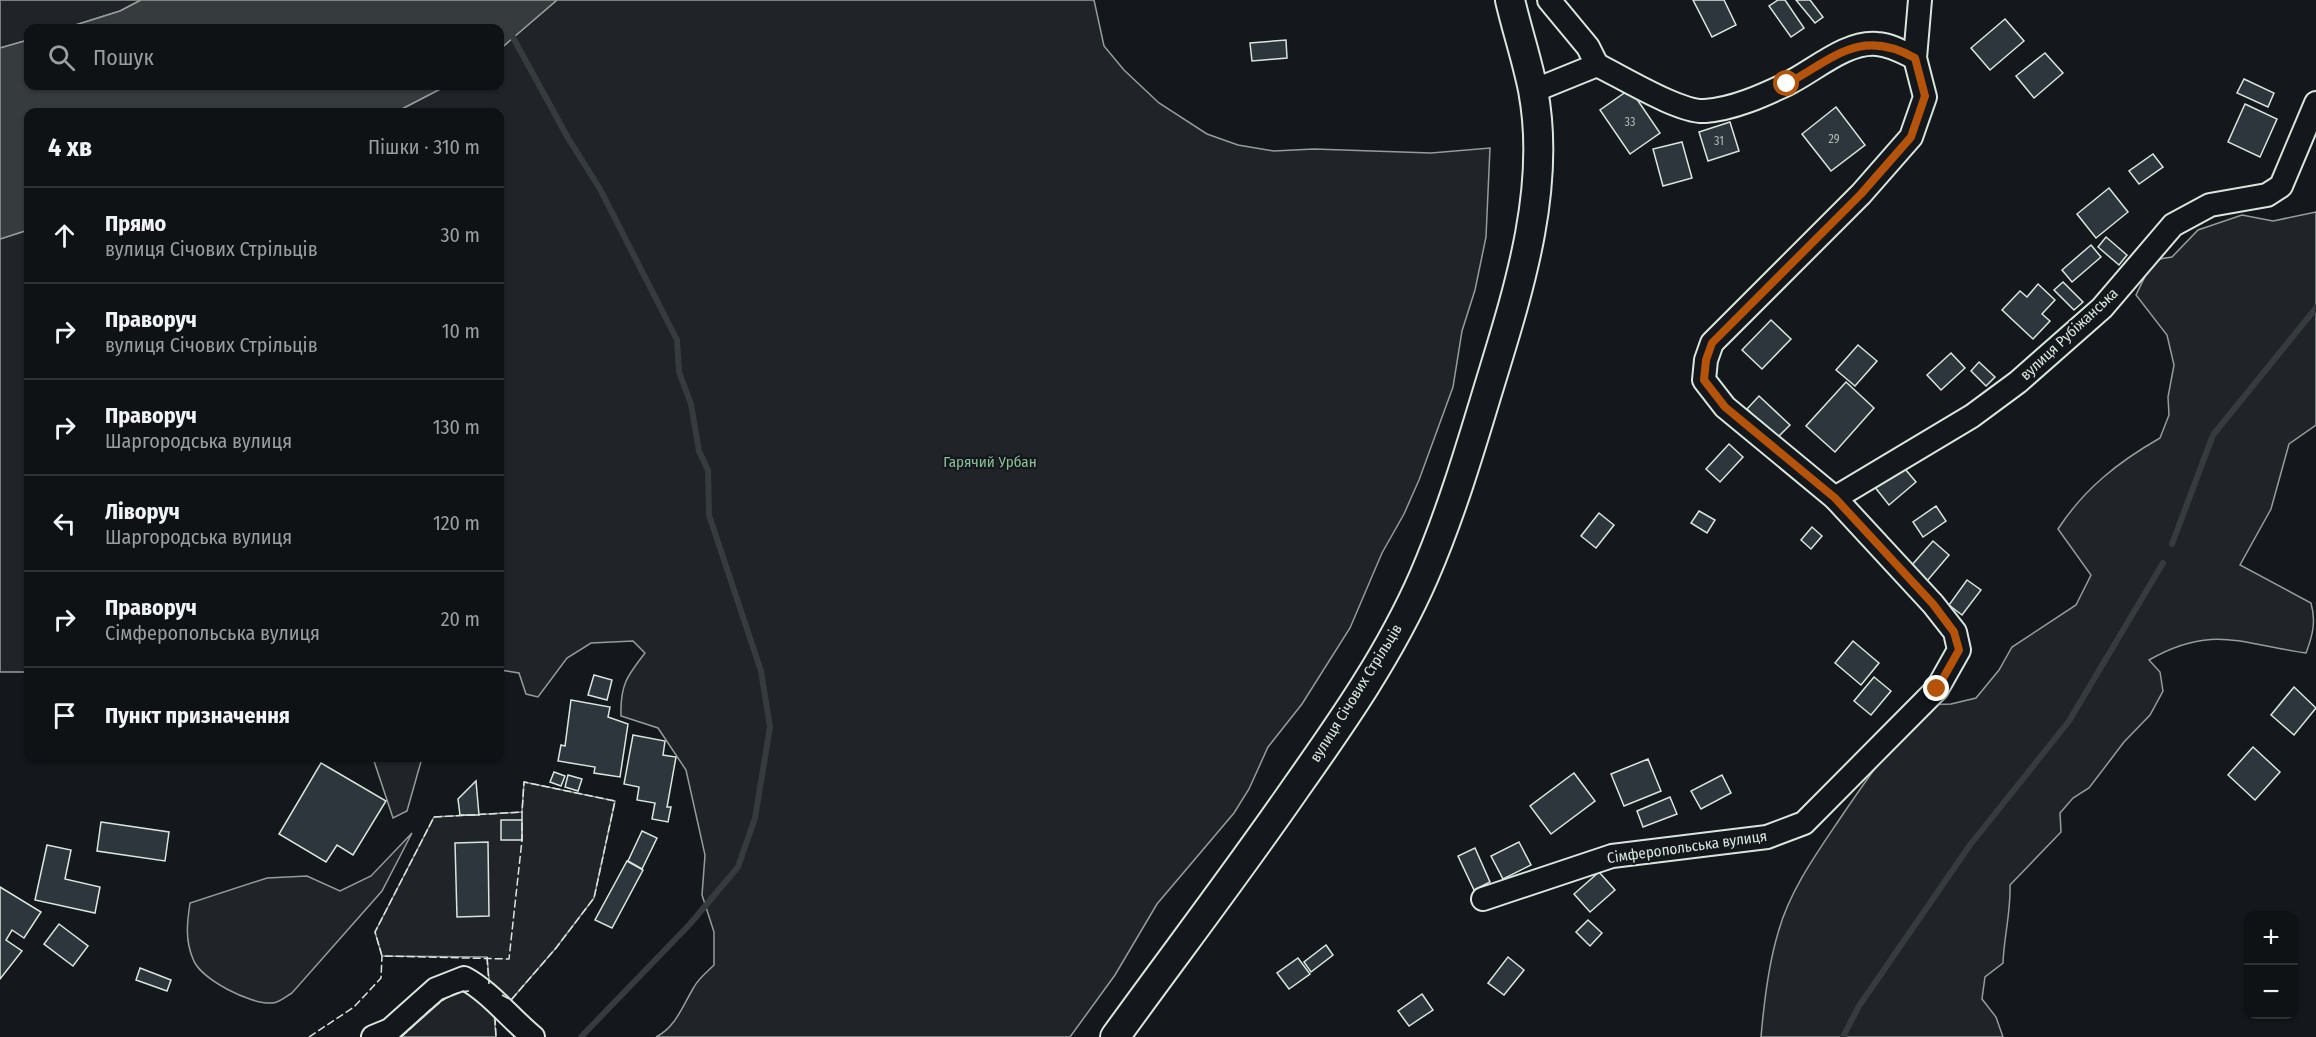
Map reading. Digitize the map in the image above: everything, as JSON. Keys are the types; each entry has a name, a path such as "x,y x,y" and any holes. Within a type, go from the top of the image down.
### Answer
{"main road":[{"name":"вулиця Січових Стрільців","path":"1115,1037 1227,886 1332,737 1384,653 1423,577 1456,493 1496,363 1527,247 1537,191 1537,127 1533,91 1510,0"}],"street":[{"path":"1549,0 1588,47 1597,65 1680,107 1704,111 1742,103 1769,92 1854,47 1876,43 1896,48 1915,58"},
{"path":"1835,498 1725,407 1704,380 1706,360 1712,343 1861,194 1911,137 1925,96 1915,58 1920,0"},
{"path":"1533,91 1597,65"},
{"name":"вулиця Рубіжанська","path":"1835,498 1972,416 2018,382 2102,308 2173,225 2210,205 2267,195 2281,186 2316,103"},
{"name":"Сімферопольська вулиця","path":"1484,899 1612,856 1767,837 1804,823 1937,689 1959,650 1954,632 1933,604 1835,498"},
{"path":"373,1037 390,1030 436,989 464,978 490,996 504,1012 533,1037"}],"green space":[{"path":"0,0 141,0 120,11 79,24 24,24 24,41 0,48"},
{"name":"Гарячий Урбан","path":"557,0 1094,0 1104,46 1124,70 1159,103 1207,134 1238,145 1274,151 1314,149 1431,153 1490,148 1486,237 1475,290 1462,331 1453,387 1404,514 1382,553 1350,628 1302,704 1268,747 1249,789 1234,813 1157,904 1115,975 1070,1037 656,1037 674,1022 700,978 714,965 714,932 702,895 705,855 686,770 658,728 621,716 623,689 645,653 633,641 591,643 567,658 538,697 526,694 519,673 504,671 504,108 404,108 438,90 504,90 504,46"},
{"path":"2316,212 2316,425 2289,444 2271,509 2240,565 2311,603 2313,628 2306,653 2244,642 2209,640 2191,642 2149,660 2160,672 2163,691 2150,715 2124,742 2089,788 2073,798 2060,813 2061,832 2010,885 2003,963 1985,977 1982,999 1996,1017 2003,1037 1761,1037 1772,958 1789,903 1812,860 1880,761 1924,705 1951,704 1976,698 1999,670 2012,647 2076,605 2091,575 2058,529 2079,501 2103,478 2160,438 2169,415 2168,397 2174,365 2167,335 2136,295 2153,260 2172,257 2198,230 2242,215 2273,221"},
{"path":"24,231 24,672 0,672 0,239"},
{"path":"374,762 421,762 407,811 393,818"},
{"path":"524,782 615,801 594,898 556,948 511,1000 490,989 487,957 382,956 375,932 434,817 522,812"},
{"path":"412,833 382,891 292,993 282,999 275,1003 263,1003 240,995 205,975 193,959 188,938 190,903 267,878 307,876 340,891 371,876"},
{"path":"461,991 469,991 494,1013 496,1037 401,1037 445,998"}],"shaded area":[{"path":"141,0 557,0 504,46 504,24 79,24 120,11"},
{"path":"24,41 24,90 438,90 404,108 24,108 24,231 0,239 0,48"}],"building":[{"path":"1693,0 1724,0 1736,25 1712,37"},
{"path":"1778,0 1785,0 1804,28 1791,37 1769,6"},
{"path":"1796,0 1810,0 1823,17 1815,23"},
{"path":"2005,19 2024,41 1990,70 1971,48"},
{"path":"1286,40 1287,58 1252,61 1250,43"},
{"path":"2045,53 2063,73 2034,98 2016,76"},
{"path":"2244,79 2274,93 2268,107 2237,93"},
{"path":"1630,89 1660,133 1630,154 1600,110"},
{"path":"2245,104 2277,119 2260,157 2228,142"},
{"path":"1836,107 1865,145 1831,171 1802,134"},
{"path":"1730,122 1739,151 1708,161 1699,132"},
{"path":"1682,142 1692,178 1663,186 1653,149"},
{"path":"2153,154 2163,167 2139,184 2129,171"},
{"path":"2109,188 2128,212 2096,238 2077,214"},
{"path":"2106,237 2127,255 2119,265 2098,247"},
{"path":"2091,245 2101,257 2072,282 2062,270"},
{"path":"2063,282 2083,302 2074,310 2054,290"},
{"path":"2038,284 2055,300 2042,314 2050,321 2033,339 2002,310 2020,291 2027,297"},
{"path":"1771,320 1791,339 1762,369 1742,350"},
{"path":"1858,345 1877,361 1855,386 1836,370"},
{"path":"1951,353 1965,368 1941,390 1927,375"},
{"path":"1979,362 1995,377 1986,386 1971,371"},
{"path":"1846,382 1874,408 1835,452 1806,426"},
{"path":"1759,396 1790,425 1777,438 1747,409"},
{"path":"1729,444 1743,457 1720,482 1706,469"},
{"path":"1900,463 1916,482 1889,505 1874,486"},
{"path":"1936,506 1946,521 1923,537 1913,522"},
{"path":"1699,511 1715,520 1707,533 1691,523"},
{"path":"1599,513 1614,525 1596,548 1581,536"},
{"path":"1812,527 1822,536 1811,549 1801,540"},
{"path":"1933,541 1949,555 1927,581 1911,566"},
{"path":"1967,580 1981,590 1962,615 1949,605"},
{"path":"1853,641 1879,663 1861,685 1835,663"},
{"path":"594,675 612,680 607,700 588,695"},
{"path":"1874,677 1891,691 1871,715 1854,701"},
{"path":"2294,687 2316,708 2294,735 2271,715"},
{"path":"571,700 610,707 608,717 628,724 620,777 594,773 595,767 558,761 561,745 565,746"},
{"path":"633,735 665,741 663,755 676,757 667,807 671,807 668,822 652,819 655,803 637,800 639,787 624,784"},
{"path":"2253,747 2280,772 2255,800 2228,775"},
{"path":"1648,759 1661,791 1624,806 1611,774"},
{"path":"321,763 386,801 353,855 337,845 326,862 279,834"},
{"path":"554,772 565,776 561,786 550,782"},
{"path":"1574,773 1595,801 1551,834 1530,806"},
{"path":"568,775 582,779 578,791 565,787"},
{"path":"1722,775 1731,793 1701,809 1691,791"},
{"path":"476,781 479,815 460,815 458,799"},
{"path":"1670,797 1677,814 1643,827 1637,811"},
{"path":"501,820 522,820 522,840 501,840"},
{"path":"101,822 169,832 165,861 97,851"},
{"path":"642,831 657,838 642,869 628,861"},
{"path":"488,842 489,916 457,917 455,843"},
{"path":"1519,842 1531,865 1503,879 1491,856"},
{"path":"47,845 71,850 65,879 100,887 95,913 35,900"},
{"path":"1475,848 1490,882 1474,890 1458,856"},
{"path":"627,861 643,870 612,928 595,920"},
{"path":"1599,872 1615,890 1590,912 1574,894"},
{"path":"0,887 41,912 24,938 12,930 6,940 22,951 0,979"},
{"path":"1588,920 1602,933 1590,946 1576,932"},
{"path":"59,924 88,946 73,966 44,944"},
{"path":"1326,945 1333,955 1311,972 1304,962"},
{"path":"1508,957 1524,970 1504,995 1488,983"},
{"path":"1298,958 1310,974 1289,989 1277,973"},
{"path":"140,968 171,980 167,991 136,980"},
{"path":"1422,994 1433,1010 1409,1026 1398,1011"}],"waterway":[{"path":"510,32 568,138 600,189 677,340 679,372 691,404 699,451 708,470 709,515 761,671 770,727 755,818 738,867 690,924 581,1037"},
{"path":"2172,544 2213,435 2316,308"},
{"path":"1843,1037 1859,1006 1970,845 2069,721 2163,563"}],"fence":[{"path":"502,995 511,1000 556,948 594,898 615,801 524,782 522,812"},
{"path":"522,812 522,840 509,959 382,956 375,932 434,817 522,812"},
{"path":"309,1037 354,1007 381,978 382,956"},
{"path":"487,957 489,984"},
{"path":"401,1037 441,1002 450,996 469,991"},
{"path":"495,1017 496,1037"}],"route":[{"path":"1787,84 1854,47 1876,43 1896,48 1915,58 1925,96 1911,137 1861,194 1712,343 1706,360 1704,380 1725,407 1835,498 1933,604 1954,632 1959,650 1937,689"}]}
